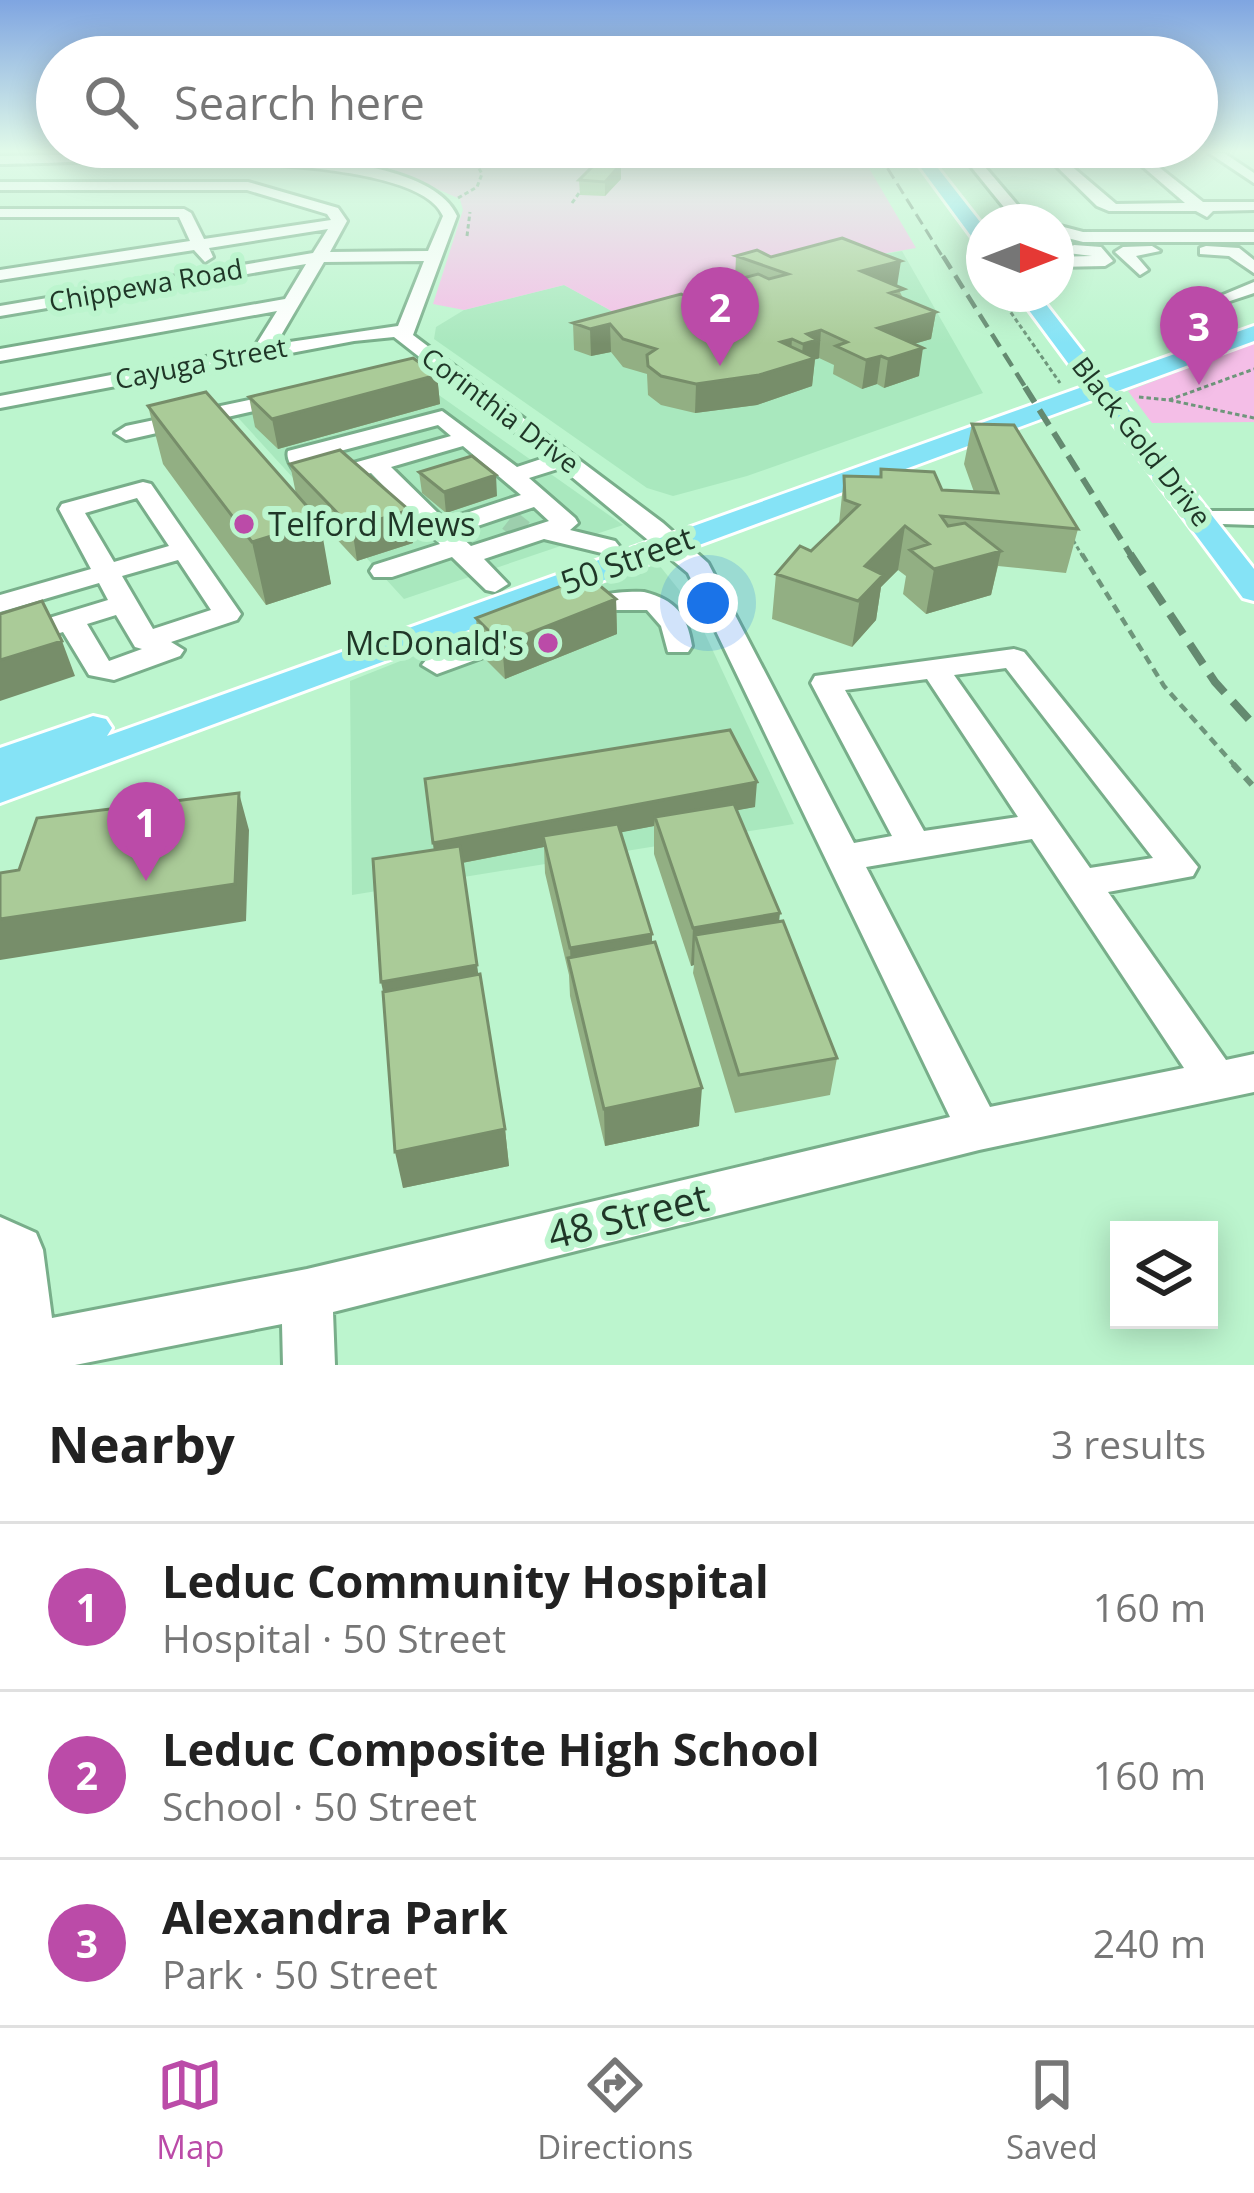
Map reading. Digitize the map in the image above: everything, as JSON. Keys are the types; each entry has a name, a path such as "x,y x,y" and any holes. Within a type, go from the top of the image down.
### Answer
{"main road":[{"name":"Black Gold Drive","path":"1041,312 1063,340 1082,384 1130,427 1248,582"},
{"name":"50 Street","path":"1082,384 1254,314"},
{"name":"50 Street","path":"0,789 663,536 958,414 1082,384 1254,332"},
{"path":"1082,384 1130,427"},
{"name":"50 Street","path":"0,762 606,545 663,536"}],"street":[{"path":"94,244 99,217"},
{"path":"186,217 214,275"},
{"path":"335,217 338,223"},
{"name":"Corinthia Drive","path":"450,217 404,331 406,341 428,366 565,459 663,536 709,585 980,1130"},
{"path":"1215,217 1245,237"},
{"path":"0,275 94,244 199,244 338,223"},
{"path":"261,353 338,223"},
{"path":"1074,235 1245,237"},
{"path":"1074,250 1095,250 1105,261 1074,262"},
{"path":"1140,270 1123,252 1233,251 1254,268"},
{"name":"Chippewa Road","path":"0,311 321,257 435,256"},
{"path":"1227,298 1254,287"},
{"path":"0,355 293,303"},
{"name":"Cayuga Street","path":"0,403 159,399 261,353 404,331"},
{"path":"126,434 159,399 305,394"},
{"path":"383,571 520,526 566,523 464,432 442,417 296,456 316,481 464,432 497,424 504,417"},
{"path":"414,479 489,457"},
{"path":"513,476 565,459"},
{"path":"375,464 414,479 454,544 496,584"},
{"path":"143,489 184,550 227,614 145,640 71,508 143,489"},
{"path":"520,526 537,498"},
{"path":"1200,518 1254,518"},
{"path":"454,544 520,526 606,545"},
{"path":"0,604 184,550"},
{"path":"437,665 600,604 646,600 664,607 677,624 678,646"},
{"path":"0,642 123,604"},
{"path":"71,621 99,670 126,673 167,660 201,638 210,620"},
{"path":"915,846 826,683 1014,658 1180,867 1082,884"},
{"path":"934,669 1082,884 1235,1077"},
{"path":"845,857 1042,825"},
{"name":"48 Street","path":"15,1351 307,1294 980,1130 1235,1077"},
{"path":"0,1241 19,1250 15,1351"},
{"path":"307,1294 309,1365"}],"path":[{"path":"1015,312 1082,384 1254,418"},
{"path":"1169,400 1254,369"},
{"path":"1066,528 1164,686 1254,788"}],"shaded area":[{"path":"461,217 898,217 916,248 731,280 759,295 639,326 564,285 464,310 433,304"},
{"path":"902,251 983,393 747,476 673,496 647,488 434,339 436,327 464,310 564,285 639,326 729,281"},
{"path":"1254,343 1254,422 1152,423 1128,391"},
{"path":"409,374 623,525 404,599 231,410"},
{"path":"655,560 692,606 794,824 352,895 350,681"}],"building":[{"path":"842,238 901,261 861,271 904,289 890,293 936,312 878,328 923,348 866,360 836,346 847,342 821,330 807,334 817,340 781,342 815,358 759,375 696,384 661,376 648,366 647,355 656,349 623,339 610,324 590,329 573,323 681,294 689,298 733,287 724,283 758,274 769,279 788,274 736,256 757,250 771,257"},
{"path":"413,358 437,375 272,419 249,397"},
{"path":"206,392 320,521 252,542 148,406"},
{"path":"972,424 1014,425 1078,529 941,516 948,526 965,523 1001,551 934,569 910,550 929,544 905,526 865,566 883,575 858,601 776,574 800,546 811,551 859,505 845,500 844,476 881,477 881,469 934,472 942,490 998,493"},
{"path":"340,450 409,510 352,528 290,464"},
{"path":"472,456 496,475 444,492 419,472"},
{"path":"588,576 616,599 502,644 476,618"},
{"path":"42,601 62,641 0,660 0,614"},
{"path":"730,730 757,782 433,843 425,779"},
{"path":"239,793 235,884 0,919 0,873 19,870 37,818"},
{"path":"734,804 780,913 693,928 655,817"},
{"path":"618,824 652,934 570,948 543,836"},
{"path":"460,846 477,965 381,982 373,859"},
{"path":"783,921 837,1058 739,1075 695,935"},
{"path":"655,942 702,1088 604,1109 568,958"},
{"path":"480,974 505,1129 395,1152 383,992"}],"tunnel":[{"path":"509,520 523,531"}],"railway":[{"path":"918,217 944,259"},
{"path":"943,256 1027,390"},
{"path":"1025,387 1132,557"},
{"path":"1130,554 1215,682 1254,725"}],"place":[{"name":"Leduc Composite High School","path":"720,366"},
{"name":"Alexandra Park","path":"1199,385"},
{"name":"Telford Mews","path":"244,524"},
{"name":"McDonald's","path":"548,643"},
{"name":"Leduc Community Hospital","path":"146,881"}]}
